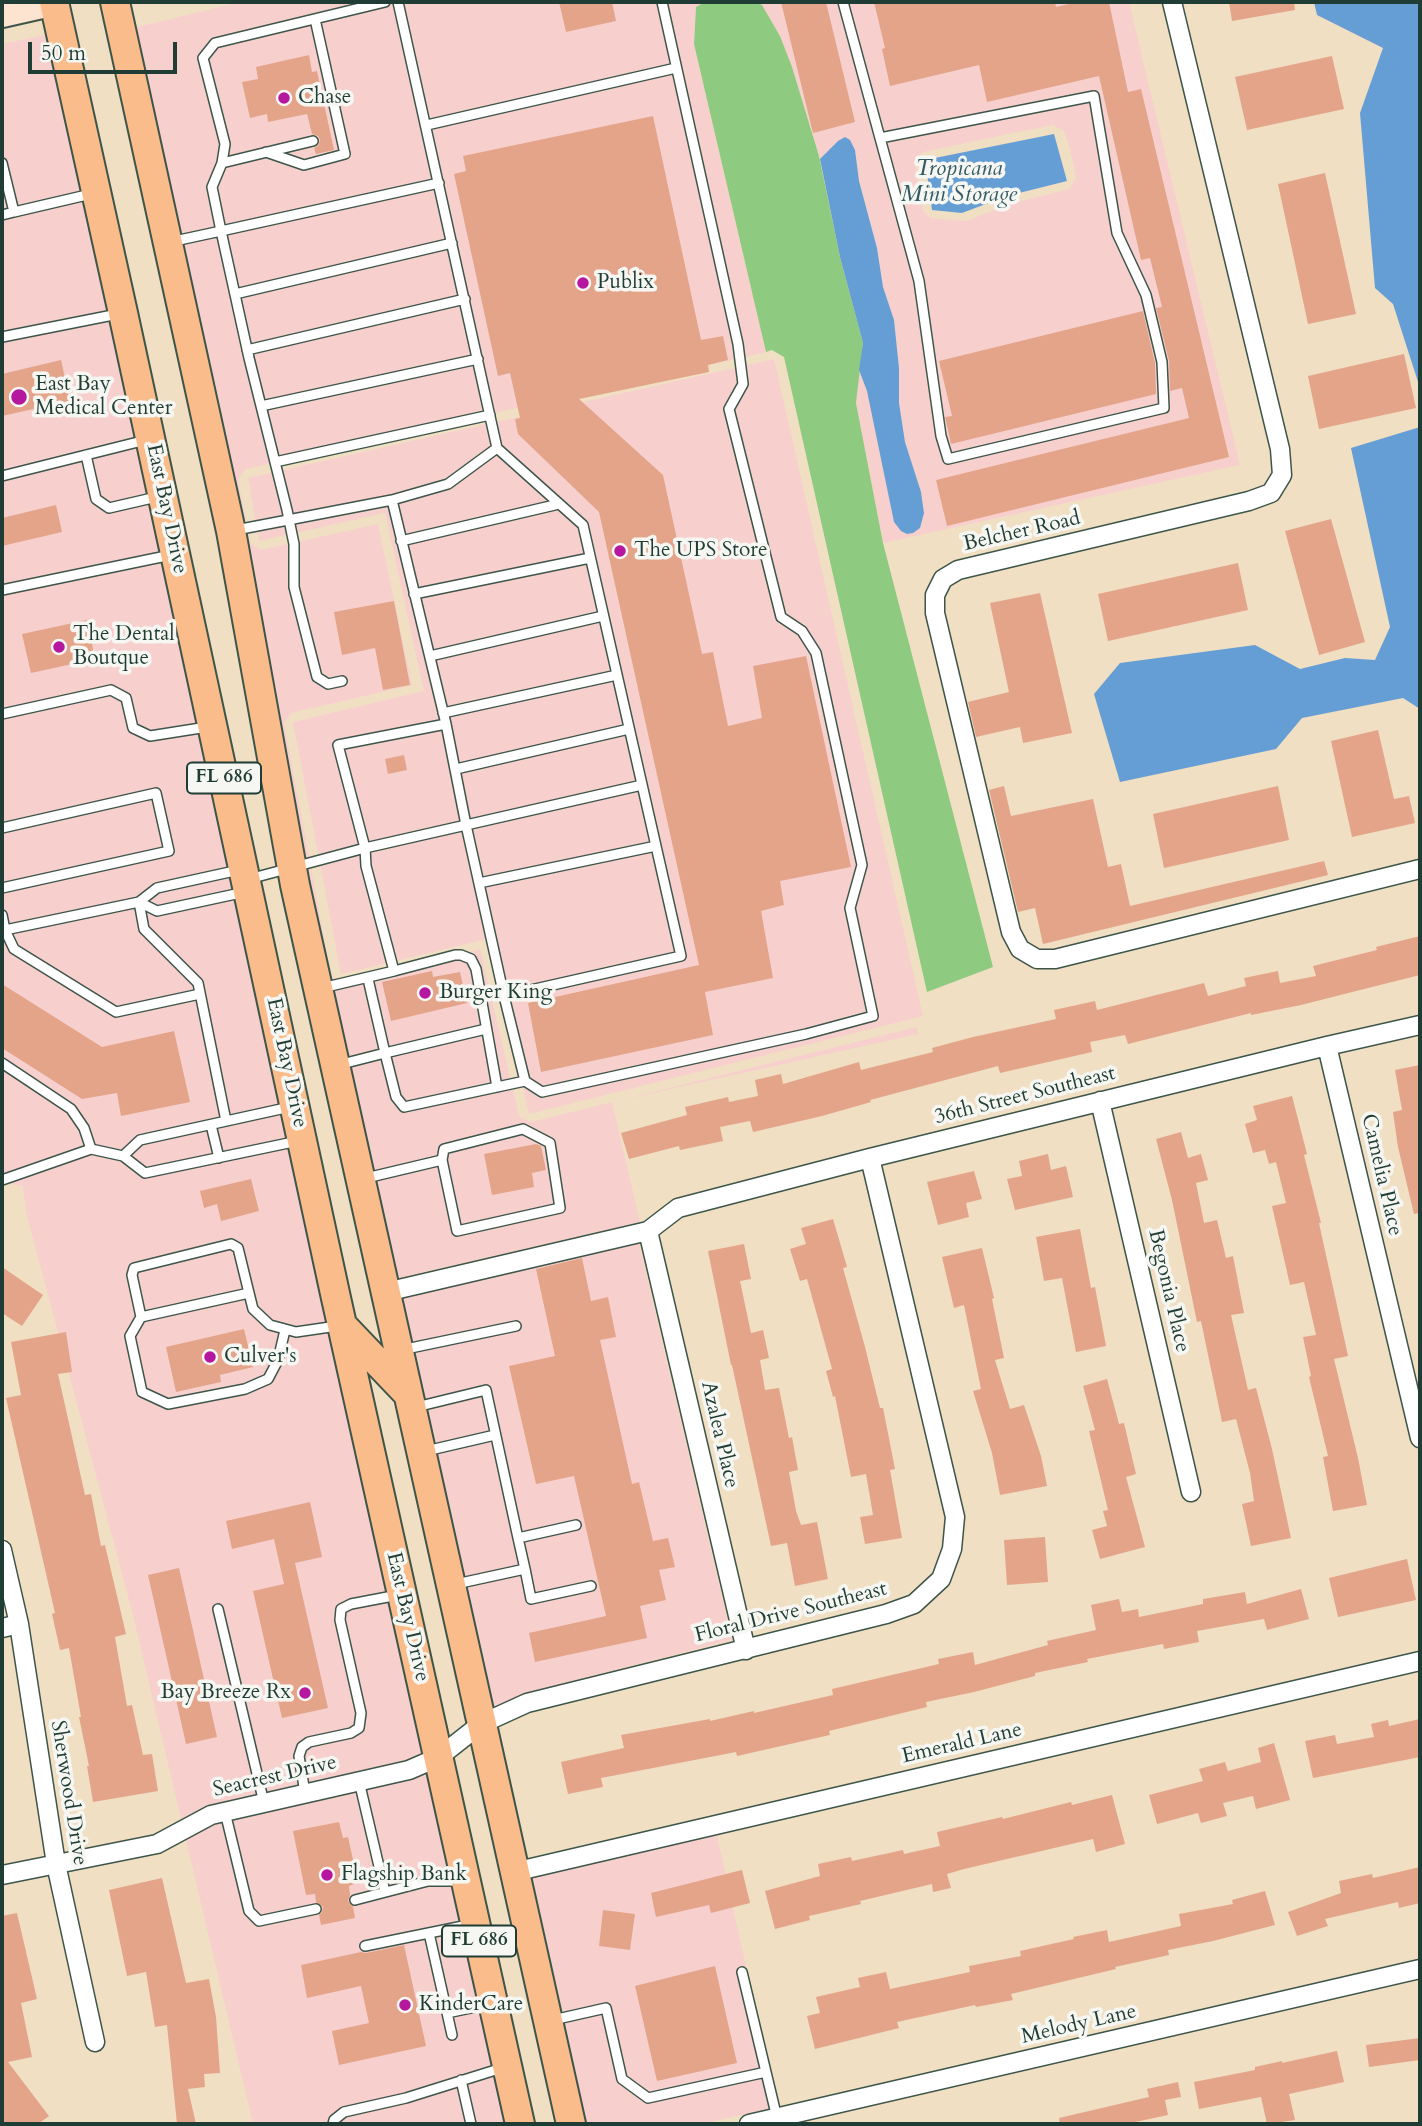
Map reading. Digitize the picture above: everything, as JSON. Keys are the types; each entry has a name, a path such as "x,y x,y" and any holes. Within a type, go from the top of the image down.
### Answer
{"main road":[{"path":"2,15 54,2"},
{"name":"East Bay Drive","path":"54,2 342,1325 520,2124"},
{"name":"FL 686","path":"115,2 230,531 292,867 318,989 571,2124"},
{"path":"342,1325 410,1401"}],"street":[{"name":"Belcher Road","path":"1172,2 1276,435 1282,475 1271,492 1249,501 958,570 943,579 935,595 935,613 1011,932 1020,949 1037,959 1055,959 1420,869"},
{"name":"36th Street Southeast","path":"648,1231 678,1208 1100,1101 1420,1026"},
{"name":"Camelia Place","path":"1327,1046 1420,1438"},
{"name":"Begonia Place","path":"1100,1101 1191,1492"},
{"name":"Floral Drive Southeast","path":"439,1757 481,1724 527,1703 886,1614 914,1604 941,1579 952,1549 956,1517 870,1158"},
{"path":"386,1292 648,1231"},
{"name":"Azalea Place","path":"648,1231 746,1650"},
{"name":"Sherwood Drive","path":"2,1549 10,1626 56,1864 95,2042"},
{"name":"Emerald Lane","path":"514,1871 1420,1661"},
{"name":"Seacrest Drive","path":"2,1875 157,1844 211,1815 409,1770 439,1757"},
{"name":"Melody Lane","path":"749,2124 1420,1969"}],"lane":[{"path":"342,681 328,684 317,677 294,587 294,544 247,350 212,187 222,163 225,145 203,58 215,43 385,2"},
{"path":"398,2 497,449 583,525 681,956 505,996"},
{"path":"392,500 446,724 466,825 525,1081 542,1092 806,1034 873,1016 850,908 862,865 816,653 802,631 781,617 729,409 743,384 738,344 662,2"},
{"path":"843,2 880,138 919,281 941,436 948,459 1164,408 1162,362 1146,295 1118,233 1094,96 880,138"},
{"path":"266,152 304,165 345,154 336,136 316,19"},
{"path":"427,125 676,68"},
{"path":"222,163 313,141"},
{"path":"2,163 13,212"},
{"path":"168,242 439,183"},
{"path":"2,215 97,193"},
{"path":"235,294 452,243"},
{"path":"247,350 465,299"},
{"path":"2,337 123,313"},
{"path":"261,406 478,359"},
{"path":"275,462 490,415"},
{"path":"2,476 151,439"},
{"path":"230,531 392,500 447,484 497,449"},
{"path":"86,455 96,499 109,508 163,495"},
{"path":"401,541 559,504"},
{"path":"2,590 176,554"},
{"path":"414,594 590,558"},
{"path":"430,656 603,616"},
{"path":"443,713 617,675"},
{"path":"2,714 111,690 126,698 133,728 150,736 213,726"},
{"path":"394,971 338,745 446,724"},
{"path":"456,769 629,729"},
{"path":"139,902 157,911 246,880 365,848 642,785"},
{"path":"2,828 156,793 169,851 2,888"},
{"path":"479,883 656,846"},
{"path":"5,930 139,902 157,888 246,880"},
{"path":"139,902 144,929 198,983 226,1121"},
{"path":"2,915 5,930 14,949 116,1012 200,994"},
{"path":"318,989 368,979 454,955 471,959 497,1087"},
{"path":"368,979 396,1097 404,1107 525,1081"},
{"path":"335,1066 486,1029"},
{"path":"2,1063 71,1109 84,1128 91,1149"},
{"path":"123,1156 140,1140 295,1105"},
{"path":"211,1125 219,1158"},
{"path":"523,1129 550,1143 560,1208 457,1231 442,1160 444,1149 523,1129"},
{"path":"2,1180 91,1149 123,1156 145,1172 302,1140"},
{"path":"361,1180 442,1160"},
{"path":"285,1330 278,1360 268,1379 245,1390 168,1404 142,1392 130,1336 141,1317 132,1275 134,1268 231,1244 239,1248 253,1309 270,1325 296,1332 342,1325"},
{"path":"141,1317 249,1293"},
{"path":"399,1351 516,1326"},
{"path":"410,1401 486,1390 531,1599 591,1586"},
{"path":"421,1452 495,1435"},
{"path":"518,1538 576,1525"},
{"path":"450,1585 525,1569"},
{"path":"305,1794 299,1756 302,1747 309,1742 351,1733 359,1728 361,1713 340,1620 341,1609 351,1604 402,1594"},
{"path":"218,1609 264,1803"},
{"path":"359,1782 385,1892"},
{"path":"225,1812 248,1911 260,1921 316,1909"},
{"path":"355,1900 428,1881 466,1881"},
{"path":"365,1946 475,1923"},
{"path":"429,1933 452,2035"},
{"path":"742,1972 776,2118"},
{"path":"447,2013 493,2004"},
{"path":"548,2021 606,2008 622,2079 648,2098 766,2072"},
{"path":"333,2124 344,2112 406,2098 507,2066"},
{"path":"461,2080 471,2124"}],"shaded area":[{"path":"240,2 705,2 696,7 694,44 766,352 246,469 238,480 250,543 261,550 378,524 412,685 291,713 284,723 331,976 343,983 480,949 519,1116 531,1122 612,1102 640,1222 394,1279 307,883 133,28"},
{"path":"757,2 1129,2 1240,465 883,543 856,403 859,370 924,513 921,492 905,442 899,403 899,368 894,320 883,287 877,248 859,181 855,150 838,141 820,159 792,67 780,36 762,5","holes":["1052,125 1064,131 1076,178 1069,189 1010,204 966,221 931,218 923,211 915,162 923,152"]},
{"path":"45,35 202,732 425,1752 406,1760 209,1805 181,1819 133,1615 26,1212 23,1186 2,1182 2,44"},
{"path":"774,359 923,1016 529,1114 487,939 341,974 293,722 424,691 385,513 259,541 248,478"},
{"path":"917,1027 918,1034 615,1101"},
{"path":"639,1243 732,1640 525,1693 490,1708 421,1397 424,1394 419,1389 399,1299"},
{"path":"430,1772 508,2124 253,2124 186,1840 215,1824 411,1780"},
{"path":"717,1835 777,2107 702,2124 583,2124 527,1879"}],"green space":[{"path":"705,2 757,2 762,5 780,36 819,156 840,257 863,343 856,403 883,543 993,967 927,992 784,357 772,350 766,352 694,44 696,7"}],"water":[{"path":"1314,2 1420,2 1420,388 1393,304 1375,288 1360,113 1383,48 1317,15"},
{"name":"Tropicana Mini Storage","path":"1054,134 1067,181 1007,196 962,213 932,210 925,160"},
{"path":"845,137 850,140 855,150 859,181 877,248 883,287 894,320 899,368 899,403 905,442 921,492 924,513 920,528 907,534 894,522 867,391 859,370 863,343 840,257 820,159"},
{"path":"1420,427 1420,709 1403,698 1302,718 1276,749 1120,782 1094,694 1120,663 1255,645 1300,669 1345,658 1375,660 1390,627 1351,448"}],"building":[{"path":"559,2 612,2 616,21 566,32"},
{"path":"781,2 826,2 855,122 813,133"},
{"path":"874,2 1055,2 1056,7 1077,2 1109,2 1128,92 1141,89 1229,457 947,526 936,480 1189,418 1182,388 1170,391 1169,361 1156,308 1162,307 1150,258 1141,260 1099,76 987,102 979,65 890,86 882,49 885,48"},
{"path":"1229,2 1294,2 1295,10 1232,21"},
{"name":"Chase","path":"309,55 312,72 317,71 334,150 316,154 314,148 320,140 312,134 307,114 268,122 267,114 250,118 242,82 258,79 256,67"},
{"path":"1332,56 1344,109 1247,130 1235,77"},
{"path":"653,116 701,340 723,336 728,360 708,365 709,372 579,399 663,475 702,654 713,652 728,726 762,718 753,666 806,656 851,867 780,881 784,905 761,911 773,978 705,992 713,1035 541,1072 528,1003 699,965 599,512 518,434 515,419 520,418 510,373 498,376 454,174 466,171 463,156"},
{"path":"1325,173 1356,314 1308,324 1278,184"},
{"path":"1143,311 1155,363 1156,394 951,444 945,417 952,416 939,361"},
{"path":"1404,354 1416,408 1319,429 1308,376"},
{"path":"61,360 70,401 2,416 2,374"},
{"path":"56,505 62,532 2,546 2,518"},
{"path":"1331,519 1365,642 1319,655 1285,531"},
{"path":"1238,563 1248,610 1108,641 1098,594"},
{"path":"1040,593 1072,733 1023,743 1020,727 976,737 968,702 1009,692 990,603"},
{"path":"394,601 410,685 383,690 375,648 342,655 334,612"},
{"name":"The Dental Boutque","path":"87,620 95,659 31,673 22,634"},
{"path":"1378,730 1394,799 1409,796 1415,823 1352,837 1331,741"},
{"path":"404,755 407,770 388,774 385,759"},
{"path":"1004,786 1011,816 1093,799 1108,867 1121,864 1130,906 1324,861 1328,875 1043,944 1035,908 1018,912 989,790"},
{"path":"1278,786 1289,840 1164,868 1153,814"},
{"path":"1420,936 1420,975 1301,1005 1251,1013 1128,1044 1125,1035 1090,1042 1092,1052 1000,1073 998,1066 870,1100 871,1102 822,1116 753,1132 750,1121 720,1127 723,1141 680,1150 679,1146 629,1159 621,1133 687,1115 685,1107 728,1097 729,1102 758,1096 755,1080 781,1074 783,1084 859,1062 861,1070 933,1052 932,1048 973,1037 1056,1019 1054,1010 1095,1001 1097,1010 1204,983 1208,996 1246,986 1244,978 1278,971 1280,983 1316,976 1313,966"},
{"name":"Burger King","path":"432,971 433,977 460,972 467,1003 391,1021 382,982"},
{"path":"2,984 102,1047 174,1031 190,1102 121,1116 117,1093 82,1099 2,1048"},
{"path":"1420,1065 1420,1213 1414,1214 1398,1147 1393,1112 1402,1110 1395,1070"},
{"path":"1292,1096 1307,1154 1304,1155 1348,1356 1334,1359 1367,1505 1333,1511 1323,1457 1328,1456 1309,1377 1311,1376 1303,1337 1316,1335 1307,1295 1304,1282 1290,1285 1272,1206 1286,1203 1276,1162 1269,1164 1265,1150 1253,1153 1245,1124 1257,1120 1253,1106"},
{"path":"1181,1132 1188,1158 1201,1154 1208,1180 1196,1183 1204,1223 1217,1220 1226,1258 1233,1256 1244,1313 1231,1315 1248,1390 1256,1388 1291,1538 1251,1546 1242,1504 1254,1501 1250,1473 1236,1419 1222,1422 1201,1321 1197,1322 1172,1200 1156,1139"},
{"path":"536,1144 541,1146 546,1170 532,1173 534,1187 492,1195 484,1154"},
{"path":"1048,1154 1051,1170 1066,1166 1073,1197 1015,1210 1007,1179 1022,1176 1019,1161"},
{"path":"974,1171 982,1199 966,1203 969,1217 938,1225 927,1182"},
{"path":"251,1179 259,1211 221,1221 217,1204 204,1208 200,1191"},
{"path":"833,1219 847,1267 843,1268 880,1408 883,1408 895,1469 890,1470 902,1538 865,1544 860,1517 873,1515 866,1474 851,1477 835,1396 833,1397 826,1371 832,1369 807,1279 800,1281 790,1249 806,1244 801,1228"},
{"path":"1080,1229 1106,1346 1076,1352 1062,1278 1044,1281 1036,1237"},
{"path":"744,1244 751,1279 740,1281 751,1333 763,1330 769,1358 760,1360 765,1390 779,1388 798,1470 789,1472 796,1511 801,1525 817,1522 828,1579 795,1586 787,1543 771,1546 708,1251"},
{"path":"982,1248 1004,1358 995,1360 1010,1409 1024,1405 1041,1456 1047,1486 1000,1495 992,1453 973,1391 981,1389 964,1305 954,1308 942,1257"},
{"path":"582,1258 591,1301 608,1297 616,1337 600,1340 632,1484 639,1482 653,1541 668,1538 675,1567 659,1570 666,1600 640,1606 647,1638 535,1662 529,1633 606,1616 574,1476 536,1484 509,1366 555,1356 536,1269"},
{"path":"2,1267 43,1295 22,1326 2,1313"},
{"name":"Culver's","path":"244,1329 253,1367 220,1375 221,1382 176,1392 166,1347"},
{"path":"66,1332 72,1372 58,1374 85,1495 91,1494 101,1546 105,1545 126,1634 115,1637 127,1706 132,1705 143,1755 152,1754 158,1791 93,1802 69,1648 60,1650 52,1614 55,1613 6,1398 21,1395 11,1342"},
{"path":"1107,1379 1119,1424 1124,1423 1136,1474 1126,1477 1145,1547 1100,1559 1092,1530 1107,1526 1103,1511 1108,1510 1089,1431 1095,1430 1083,1386"},
{"path":"310,1502 322,1557 295,1563 328,1708 282,1718 253,1591 284,1584 274,1539 232,1549 226,1521"},
{"path":"1045,1537 1048,1582 1007,1585 1004,1540"},
{"path":"1407,1559 1416,1600 1338,1617 1329,1578"},
{"path":"179,1568 217,1737 186,1744 148,1575"},
{"path":"1301,1589 1309,1619 1267,1630 1264,1619 1197,1631 1199,1642 1164,1649 1163,1644 1087,1659 1088,1662 926,1702 927,1707 829,1731 830,1735 737,1756 736,1752 601,1778 603,1787 568,1794 561,1762 624,1748 621,1735 754,1713 833,1695 832,1689 939,1664 938,1659 973,1652 975,1665 1048,1645 1047,1641 1096,1630 1091,1605 1119,1599 1122,1612 1138,1609 1139,1617 1203,1604 1203,1599 1245,1592 1247,1604"},
{"path":"1420,1719 1420,1757 1313,1778 1305,1741 1335,1735 1337,1744 1374,1737 1371,1724 1388,1720 1389,1726"},
{"path":"1274,1743 1290,1800 1256,1809 1253,1796 1223,1803 1227,1816 1201,1823 1198,1813 1157,1824 1149,1795 1203,1781 1199,1769 1225,1762 1228,1771 1261,1762 1258,1748"},
{"path":"1112,1795 1125,1844 1096,1852 1093,1839 964,1869 947,1874 951,1888 933,1892 932,1884 860,1901 861,1904 809,1916 810,1920 775,1929 765,1891 820,1876 818,1864 851,1857 852,1861 903,1850 904,1854 940,1846 937,1832"},
{"name":"Flagship Bank","path":"339,1822 343,1838 348,1837 354,1864 350,1865 354,1884 349,1886 348,1901 353,1907 355,1918 321,1925 319,1915 323,1907 316,1902 315,1894 306,1895 293,1831"},
{"path":"1420,1867 1420,1903 1399,1908 1398,1902 1325,1919 1328,1926 1297,1936 1288,1912 1341,1893 1339,1881 1372,1874 1373,1878"},
{"path":"742,1870 750,1903 711,1913 709,1905 656,1917 651,1893"},
{"path":"162,1878 186,1983 209,1979 216,2017 220,2073 204,2074 205,2087 188,2089 196,2124 177,2124 167,2025 155,2027 146,1972 127,1976 109,1890"},
{"path":"1265,1891 1275,1925 1168,1950 1169,1955 1011,1994 1013,2000 976,2007 975,2005 897,2022 899,2028 815,2049 807,2016 820,2013 816,1997 860,1987 858,1978 886,1972 890,1989 970,1972 969,1966 1021,1956 1020,1951 1074,1939 1073,1937 1107,1930 1109,1942 1181,1926 1179,1914 1233,1904 1232,1900"},
{"path":"603,1910 635,1914 630,1950 599,1946"},
{"path":"17,1913 37,1999 21,2003 32,2057 8,2062 49,2116 38,2124 6,2124 2,2118 2,1916"},
{"path":"404,1945 426,2046 339,2065 332,2031 369,2023 361,1986 307,1998 301,1965"},
{"path":"715,1966 737,2063 657,2081 635,1986"},
{"path":"1420,2038 1420,2060 1369,2067 1366,2045"},
{"path":"1337,2051 1344,2082 1289,2094 1295,2120 1267,2124 1261,2097 1199,2109 1194,2082"},
{"path":"1178,2082 1181,2097 1165,2100 1168,2115 1126,2124 1060,2124 1059,2118 1149,2097 1147,2089"}],"place":[{"name":"Chase","path":"284,98"},
{"name":"Publix","path":"583,283"},
{"name":"East Bay Medical Center","path":"19,397"},
{"name":"The UPS Store","path":"620,551"},
{"name":"The Dental Boutque","path":"59,647"},
{"name":"Burger King","path":"425,993"},
{"name":"Culver's","path":"210,1357"},
{"name":"Bay Breeze Rx","path":"305,1693"},
{"name":"Flagship Bank","path":"327,1875"},
{"name":"KinderCare","path":"405,2005"}]}
